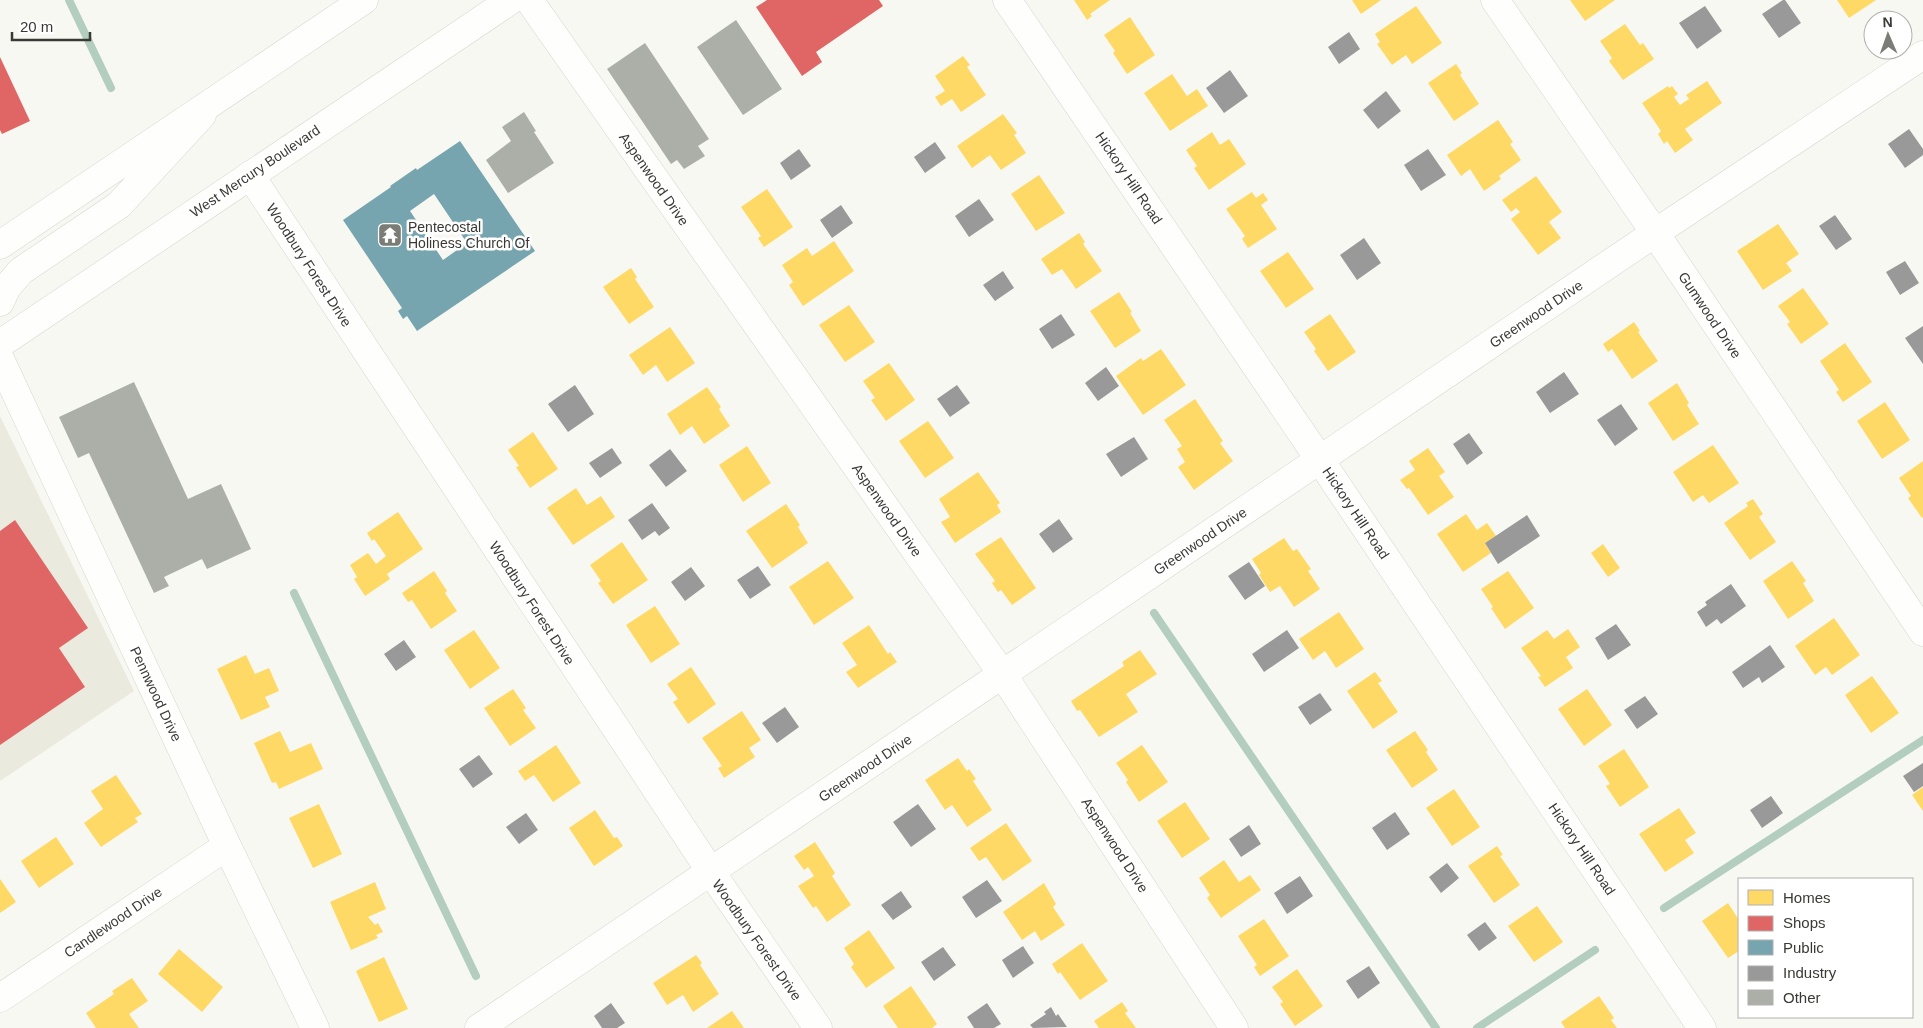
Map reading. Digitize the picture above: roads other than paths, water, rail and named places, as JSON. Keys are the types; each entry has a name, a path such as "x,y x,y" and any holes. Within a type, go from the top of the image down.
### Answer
{"main road":[{"path":"0,245 364,0"},
{"name":"West Mercury Boulevard","path":"0,344 511,0"},
{"name":"Aspenwood Drive","path":"529,0 1003,675 1234,1028"},
{"name":"Hickory Hill Road","path":"1007,0 1320,460 1702,1028"},
{"name":"Gumwood Drive","path":"1495,0 1656,233 1923,632"},
{"name":"Greenwood Drive","path":"479,1028 1656,233 1923,55"},
{"path":"0,302 8,287 21,271 120,205 218,98"},
{"name":"Woodbury Forest Drive","path":"250,175 711,872 818,1028"},
{"name":"Pennwood Drive","path":"0,359 227,846 316,1028"},
{"name":"Candlewood Drive","path":"0,998 227,846"}],"waterway":[{"path":"69,0 111,88"},
{"path":"294,593 476,976"},
{"path":"1154,613 1436,1028"},
{"path":"1664,908 1923,740"},
{"path":"1477,1028 1595,950"}],"place":[{"name":"Pentecostal Holiness Church Of","path":"390,235"}]}
